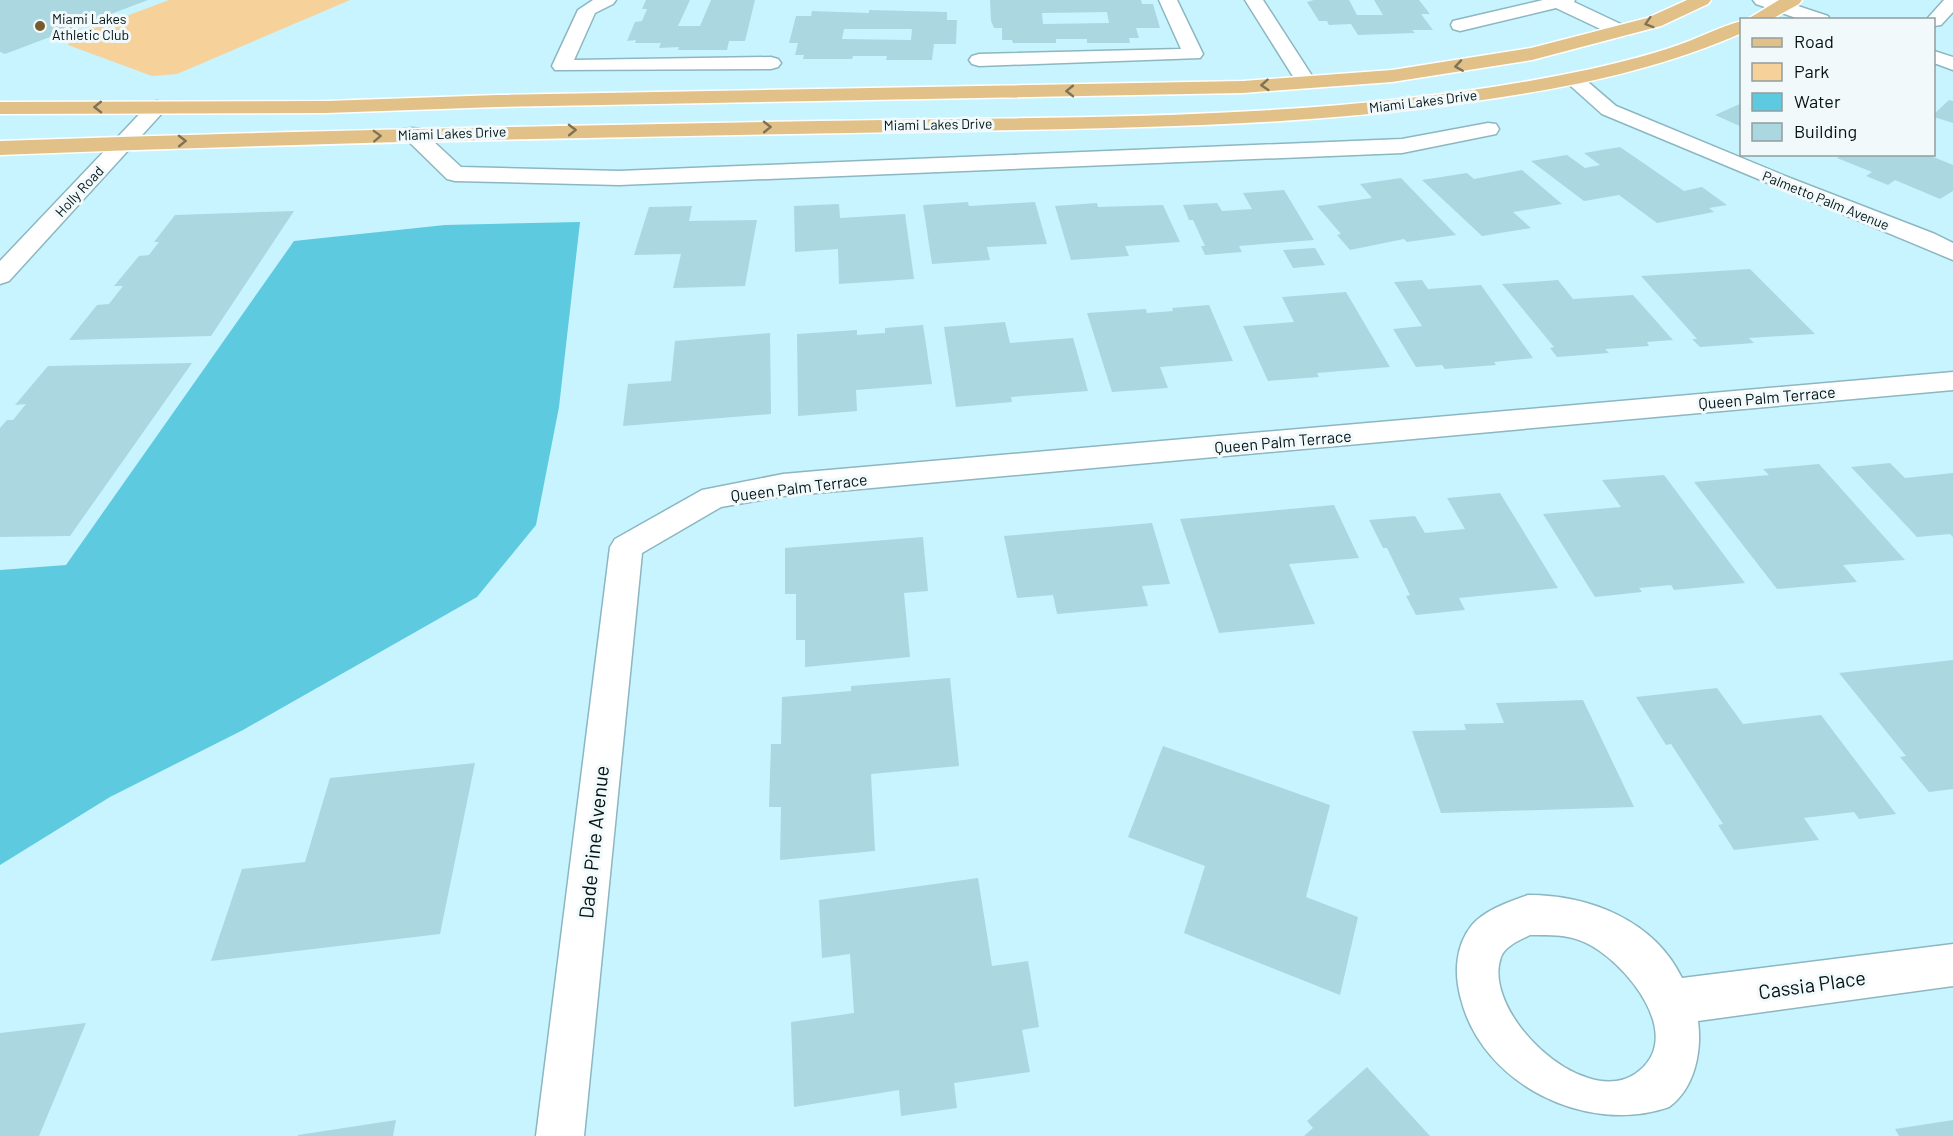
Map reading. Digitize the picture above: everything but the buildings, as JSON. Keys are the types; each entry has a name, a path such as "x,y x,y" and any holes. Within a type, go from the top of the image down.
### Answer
{"main road":[{"name":"Miami Lakes Drive","path":"0,108 326,107 497,101 1243,87 1392,76 1532,54 1654,22 1702,0"},
{"path":"1759,18 1788,3"},
{"name":"Miami Lakes Drive","path":"0,148 412,134 1228,118 1422,104 1574,80 1706,43 1740,27"}],"street":[{"path":"607,0 587,10 562,66 771,63"},
{"path":"979,60 1193,54 1168,0"},
{"path":"1254,0 1306,82"},
{"path":"1762,0 1788,3 1817,18"},
{"path":"1460,25 1562,1 1620,31"},
{"path":"1935,20 1953,1"},
{"path":"1935,27 1953,32"},
{"path":"1935,57 1953,64"},
{"name":"Palmetto Palm Avenue","path":"1574,80 1609,110 1782,183 1926,239 1953,253"},
{"name":"Holly Road","path":"0,276 157,107"},
{"path":"1228,118 1248,153"},
{"path":"412,134 455,174 619,178 1402,146 1488,129"},
{"name":"Queen Palm Terrace","path":"626,547 713,498 783,485 1953,381"},
{"name":"Dade Pine Avenue","path":"560,1136 626,547"},
{"path":"1528,915 1560,915 1592,924 1624,944 1652,970 1671,1002 1679,1036 1674,1066 1658,1089 1630,1103 1594,1103 1559,1092 1524,1068 1498,1038 1481,1005 1477,973 1484,945 1503,926 1528,915"},
{"name":"Cassia Place","path":"1671,1002 1953,965"}],"green space":[{"path":"169,0 350,0 177,74 152,76 68,45 73,36"}],"water":[{"path":"580,222 559,407 536,525 477,597 243,730 110,797 0,865 0,570 66,565 294,241 445,225"}],"place":[{"name":"Miami Lakes Athletic Club","path":"40,26"}]}
